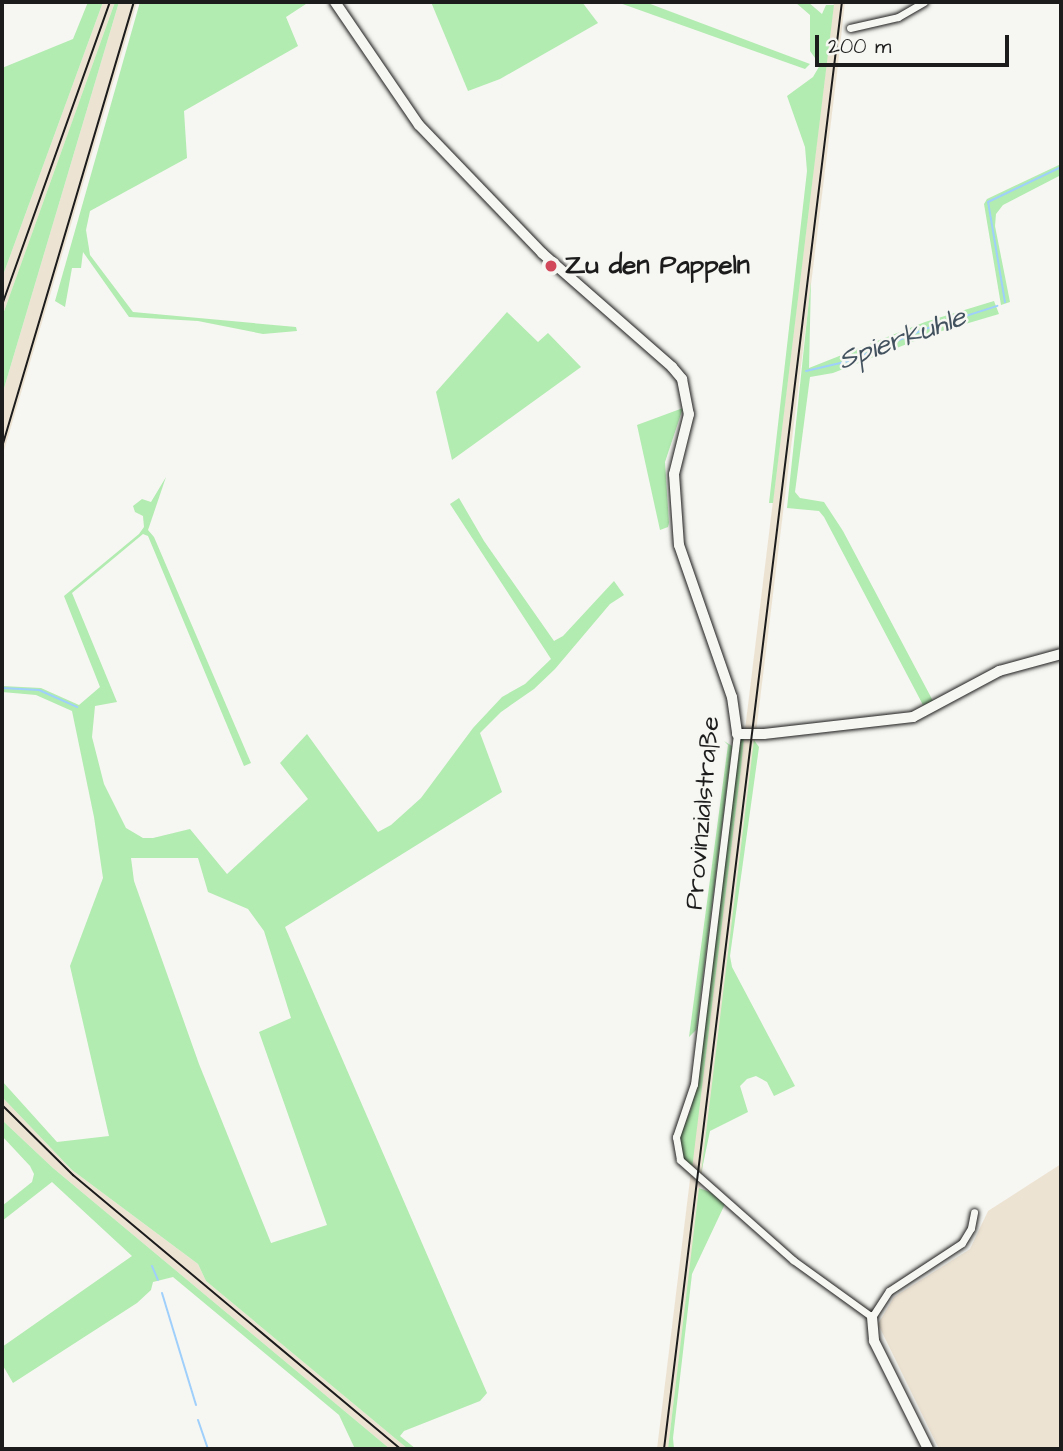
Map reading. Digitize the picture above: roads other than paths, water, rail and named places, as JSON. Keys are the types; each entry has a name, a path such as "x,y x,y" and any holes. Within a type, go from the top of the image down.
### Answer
{"street":[{"name":"Provinzialstraße","path":"335,2 419,125 561,271 672,366 682,379 689,414 674,474 678,537 685,570 732,697 737,734 694,1084 676,1145 685,1167 729,1201 793,1260 872,1317"},
{"path":"850,28 898,17 924,2"},
{"path":"737,734 764,734 914,716 999,671 1061,654"},
{"path":"928,1449 874,1341 872,1317 889,1291 962,1243 971,1228 974,1212"}],"waterway":[{"name":"Spierkuhle","path":"1005,302 988,202 1061,167"},
{"name":"Spierkuhle","path":"806,371 849,361 925,329 997,306"},
{"path":"2,688 39,690 77,707"},
{"path":"152,1266 158,1280"},
{"path":"162,1293 196,1405"},
{"path":"198,1420 208,1449"}],"railway":[{"path":"2,305 110,2"},
{"path":"2,447 134,2"},
{"path":"664,1449 842,2"},
{"path":"2,1105 73,1175 401,1449"}],"place":[{"name":"Zu den Pappeln","path":"551,266"}]}
